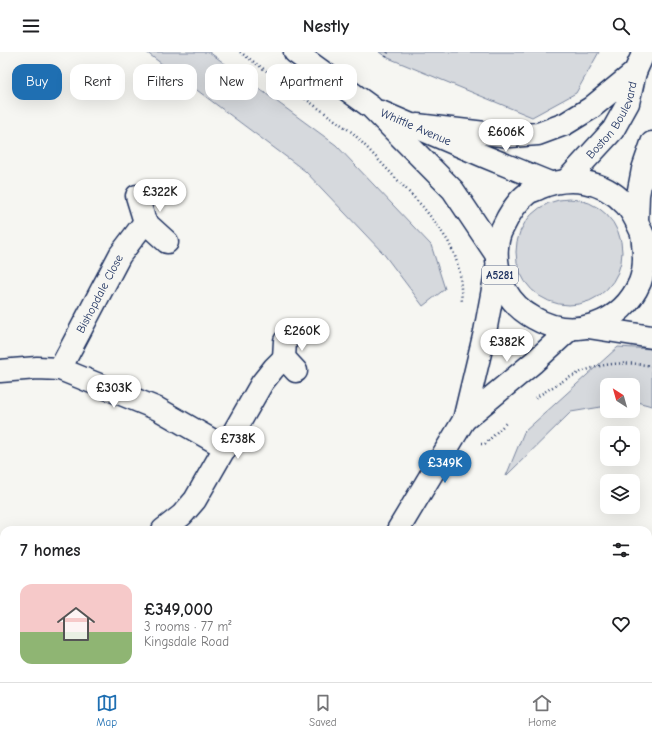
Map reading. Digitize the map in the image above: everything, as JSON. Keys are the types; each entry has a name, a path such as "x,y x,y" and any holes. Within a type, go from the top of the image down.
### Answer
{"street":[{"name":"Whittle Avenue","path":"295,52 371,107 453,190 497,261"},
{"name":"Boston Boulevard","path":"559,181 613,130 628,104 635,72 644,52"},
{"path":"409,124 510,136 538,134 565,124 591,108 635,72"},
{"name":"Whittle Avenue","path":"371,107 409,124 559,181"},
{"path":"464,420 534,362 579,328 610,318 628,302 640,281 645,258 644,234 638,195 643,169 652,144"},
{"name":"A5281","path":"644,234 625,204 609,190 589,182 559,181 529,193 512,210 500,230 497,261 506,292 523,311 545,324 652,337"},
{"path":"137,196 145,222 167,242"},
{"name":"Bishopdale Close","path":"60,369 120,255 145,222"},
{"path":"400,526 464,420 485,332 497,261"},
{"path":"156,526 182,515 195,500 262,384 274,368 288,357"},
{"path":"0,371 37,368 60,369 158,409 226,448"}],"path":[{"path":"240,52 353,133 423,207 437,225 455,256 460,273 462,303"},
{"path":"386,57 388,52"},
{"path":"533,399 563,380 578,373 604,365 627,363 652,366"},
{"path":"485,444 511,417"}],"shaded area":[{"path":"146,52 209,52 225,64 205,64 205,96 197,90 197,64 162,64"},
{"path":"379,52 599,52 576,93 532,117 386,57"},
{"path":"258,88 266,94 266,100 275,100 336,145 431,245 445,289 423,306 383,253 305,171 210,100 258,100"},
{"path":"569,199 589,203 607,214 618,232 622,252 618,272 607,290 589,301 569,305 549,301 531,290 520,272 516,252 520,232 531,214 549,203"},
{"path":"618,347 652,349 652,406 640,403 640,378 600,378 600,407 571,412 506,476 524,432"}]}
